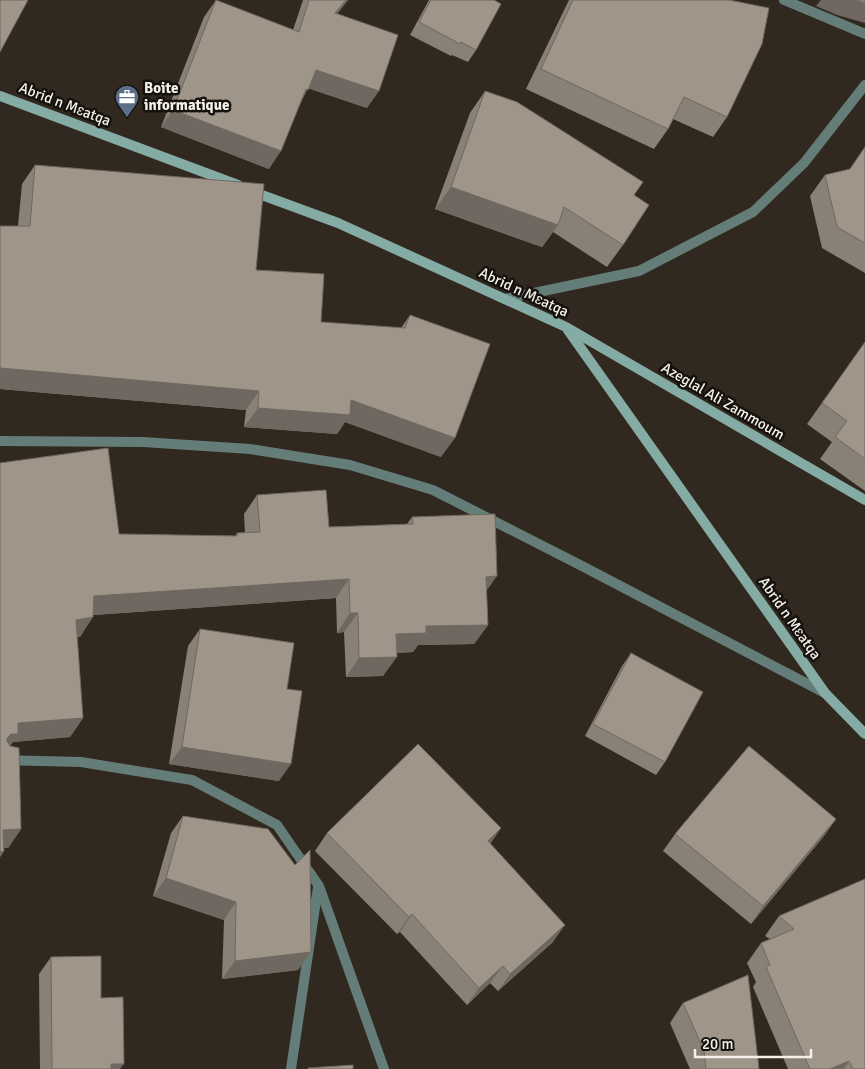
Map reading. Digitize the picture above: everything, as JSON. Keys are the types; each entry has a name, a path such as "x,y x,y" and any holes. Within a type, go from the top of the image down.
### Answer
{"main road":[{"name":"Abrid n Mɛatqa","path":"0,96 338,223 566,327 825,693 865,734"},
{"name":"Azeglal Ali Zammoum","path":"566,327 865,500"}],"street":[{"path":"784,0 865,34"},
{"path":"504,299 639,271 753,212 804,163 865,85"},
{"path":"0,441 142,442 250,449 350,465 433,490 825,693"},
{"path":"0,760 81,762 192,780 277,824 318,886 384,1069"},
{"path":"291,1069 318,886"}],"building":[{"path":"0,0 28,0 0,52"},
{"path":"216,0 299,32 309,0 346,0 335,13 398,35 379,91 316,70 308,90 306,89 281,151 173,110"},
{"path":"431,0 494,0 501,4 476,50 461,42 460,44 419,22"},
{"path":"573,0 729,0 769,8 762,44 727,117 684,97 668,129 541,69"},
{"path":"485,91 517,102 643,182 634,195 649,205 623,245 564,207 558,225 451,187"},
{"path":"865,147 865,243 837,227 825,175 850,169"},
{"path":"35,165 264,184 256,270 324,274 321,322 405,328 410,315 490,344 455,438 351,400 350,415 258,408 259,391 0,368 0,226 30,226"},
{"path":"865,342 865,459 835,437 847,421 822,403"},
{"path":"108,448 119,534 237,536 237,533 260,532 257,495 326,490 329,527 413,524 412,517 495,514 497,576 486,577 488,625 426,626 426,633 396,634 397,657 359,658 358,613 350,613 349,579 94,596 93,617 76,620 83,718 18,723 18,734 11,734 7,738 10,746 19,748 21,829 3,830 4,851 0,852 0,463"},
{"path":"200,629 294,643 287,689 302,691 291,764 182,747"},
{"path":"631,653 703,692 665,762 593,724"},
{"path":"418,744 501,828 488,841 565,925 510,974 503,966 479,988 412,914 409,917 327,833"},
{"path":"749,746 836,819 763,906 675,834"},
{"path":"183,816 268,829 295,865 310,850 311,952 235,961 236,902 166,878"},
{"path":"865,879 865,1069 853,1069 849,1061 830,1069 810,1069 766,967 770,965 761,943 794,929 779,916"},
{"path":"101,956 101,998 123,997 124,1064 111,1064 111,1069 52,1069 51,957"},
{"path":"748,975 759,1069 706,1069 704,1051 683,1003"},
{"path":"353,1065 353,1069 308,1069 308,1068"}],"place":[{"name":"Boite informatique","path":"127,118"}]}
